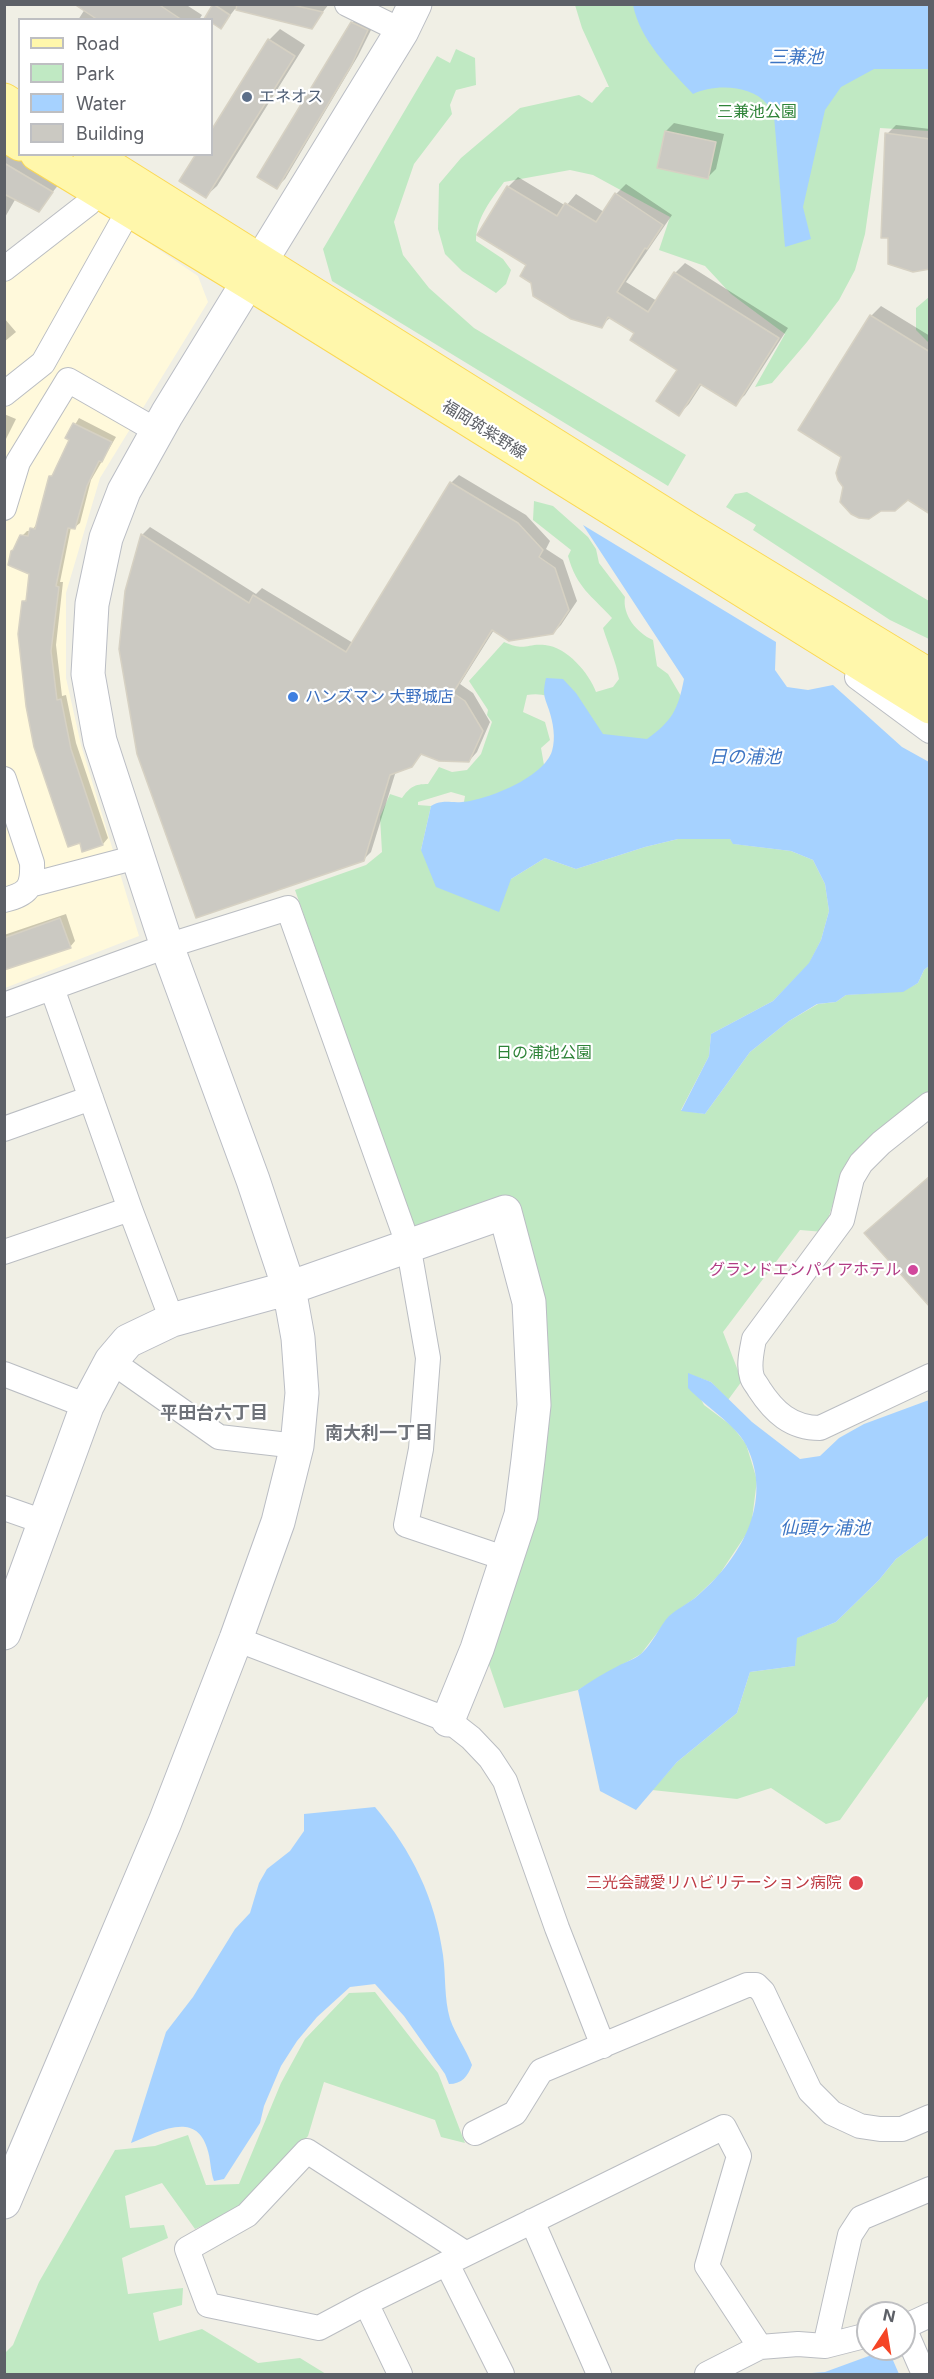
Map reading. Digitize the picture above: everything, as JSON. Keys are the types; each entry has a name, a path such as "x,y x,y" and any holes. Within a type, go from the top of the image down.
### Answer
{"main road":[{"path":"4,100 18,109"},
{"path":"4,134 18,143"},
{"name":"福岡筑紫野線","path":"41,156 129,210 256,272 690,530 930,676"},
{"name":"福岡筑紫野線","path":"93,156 256,272 807,632 930,707"}],"street":[{"path":"4,2202 165,1822 236,1639 278,1522 297,1446 302,1393 298,1338 289,1288 253,1180 167,946 137,857 100,741 88,674 92,604 106,538 120,500 157,431 256,272 408,18 347,4"},
{"path":"4,269 89,203"},
{"path":"4,394 43,363 129,210"},
{"path":"43,363 157,431"},
{"path":"4,508 18,462 68,380"},
{"path":"807,632 860,680 930,731"},
{"path":"880,645 930,663"},
{"path":"4,778 32,863 30,885 26,892 4,900"},
{"path":"30,885 137,857"},
{"path":"4,1005 167,946 288,908 408,1244 428,1358 421,1449 406,1525 507,1558"},
{"path":"52,988 172,1320"},
{"path":"4,1129 91,1098"},
{"path":"930,1104 881,1143 861,1163 852,1178 842,1220 754,1339 751,1356 751,1376 768,1403 781,1416 808,1428 820,1428 930,1376"},
{"path":"4,1252 130,1209"},
{"path":"4,1633 87,1406 111,1360 128,1341 172,1320 289,1288 408,1244 505,1212 529,1302 534,1405 521,1515 477,1649 448,1720"},
{"path":"111,1360 219,1437 297,1446"},
{"path":"4,1374 87,1406"},
{"path":"4,1508 44,1522"},
{"path":"236,1639 448,1720 471,1738 490,1758 505,1781 557,1928 603,2046"},
{"path":"475,2133 515,2113 541,2071 747,1984 756,1985 763,1992 810,2091 832,2113 860,2126 880,2129 902,2128 930,2117"},
{"path":"502,2374 456,2258 307,2151 247,2215 187,2249 208,2305 319,2328 456,2258 724,2127 739,2156 707,2266 760,2347"},
{"path":"825,2346 850,2235 861,2218 930,2189"},
{"path":"532,2221 599,2374"},
{"path":"366,2303 400,2374"},
{"path":"916,2322 930,2315"},
{"path":"707,2374 760,2347 798,2344 825,2346 856,2338"},
{"path":"916,2356 924,2374"}],"shaded area":[{"path":"94,206 198,276 208,302 100,478 66,593 66,678 81,745 139,936 5,988 5,279"}],"green space":[{"name":"三兼池公園","path":"575,5 929,5 929,131 880,128 865,234 855,270 839,300 772,383 755,387 785,334 731,294 705,266 659,250 670,217 593,175 570,170 504,182 481,217 476,241 503,259 511,270 506,284 496,293 462,271 445,254 438,229 439,184 461,158 520,108 579,95 592,103 606,87 609,87 582,28"},
{"path":"456,49 475,58 476,85 456,90 450,105 452,114 414,164 394,222 403,255 429,288 474,328 686,455 668,486 332,281 323,249 437,56 450,63"},
{"path":"929,297 929,343 916,330 916,308"},
{"path":"747,492 929,601 929,639 890,620 753,530 756,525 726,507 735,494"},
{"name":"日の浦池公園","path":"534,501 553,506 588,537 596,549 599,563 625,597 628,617 641,633 653,640 657,666 668,674 685,703 660,738 616,753 588,723 566,704 541,695 527,695 523,712 545,722 550,740 541,748 547,782 463,808 465,796 451,792 418,802 418,805 431,806 421,850 511,879 545,858 576,869 678,839 730,839 734,844 791,851 813,860 825,884 829,911 821,940 809,964 773,1001 711,1034 709,1056 681,1110 705,1114 750,1052 789,1021 818,1004 836,1002 846,995 903,991 918,983 924,970 929,966 929,1092 845,1165 824,1232 800,1230 723,1332 742,1381 728,1400 711,1382 688,1374 704,1405 732,1426 746,1444 757,1480 751,1527 719,1575 695,1598 670,1616 641,1654 578,1690 504,1708 486,1656 537,1294 514,1198 415,1229 295,890 366,865 382,852 380,817 390,794 402,798 413,787 428,784 439,767 452,772 467,770 481,754 492,722 487,715 488,710 469,681 504,642 522,647 545,645 561,651 583,669 596,692 613,687 619,679 603,628 612,618 580,584 568,556 571,550 533,520"},
{"path":"929,1535 929,1695 840,1820 826,1824 771,1788 737,1799 652,1790 677,1762 737,1713 750,1672 795,1666 796,1638 836,1622 879,1580 896,1559"},
{"path":"375,1992 438,2073 465,2143 441,2137 435,2120 324,2082 308,2136 238,2209 195,2229 162,2183 125,2196 130,2228 164,2225 168,2238 122,2258 128,2294 183,2288 182,2305 153,2313 159,2341 202,2329 258,2363 300,2358 326,2374 5,2374 5,2353 13,2345 39,2282 115,2150 155,2146 188,2135 206,2185 239,2184 281,2083 305,2039 349,1993"}],"water":[{"name":"三兼池","path":"633,5 929,5 929,69 874,69 841,87 825,110 803,207 811,239 785,247 774,116 769,107 760,97 742,89 721,87 693,94 665,64 649,42"},
{"name":"日の浦池","path":"583,525 776,642 775,670 787,687 808,690 833,685 902,747 929,762 929,966 924,970 918,983 903,992 846,995 836,1002 817,1004 789,1021 750,1052 705,1114 681,1111 709,1056 711,1034 773,1001 809,963 821,940 829,911 825,884 813,860 791,851 733,844 730,839 678,839 576,869 545,858 511,879 499,912 436,887 421,850 431,806 443,802 473,800 500,792 527,778 547,761 552,751 554,735 544,694 546,678 563,679 576,693 603,734 647,739 673,714 684,679"},
{"name":"仙頭ヶ浦池","path":"688,1373 711,1382 752,1422 800,1459 820,1456 839,1438 864,1424 929,1400 929,1535 896,1559 879,1580 836,1622 797,1638 795,1666 750,1672 737,1713 677,1762 636,1810 600,1791 578,1690 640,1655 669,1616 695,1598 711,1583 738,1549 748,1529 754,1509 756,1488 754,1467 746,1445 728,1423 688,1388"},
{"path":"375,1807 411,1858 428,1895 439,1934 450,2019 472,2065 466,2076 458,2083 449,2084 445,2074 404,2016 375,1984 350,1987 317,2017 297,2041 281,2066 264,2106 260,2123 224,2179 214,2181 207,2148 201,2136 193,2130 184,2127 162,2130 131,2143 166,2032 193,1997 235,1929 250,1913 259,1883 267,1869 290,1851 304,1831 304,1814"},
{"path":"856,2361 893,2361 899,2374 799,2374 825,2372"}],"building":[{"path":"74,4 158,4 179,18 95,18"},
{"path":"213,4 230,15 221,29 213,24 213,18 205,18"},
{"path":"237,4 288,4 323,12 312,29 236,10"},
{"path":"351,22 368,30 351,66 277,189 257,177"},
{"path":"268,39 295,56 206,198 179,181 195,156 213,156 213,127"},
{"path":"665,131 716,142 708,179 657,168"},
{"path":"885,133 930,139 930,269 913,272 888,264 888,238 881,238"},
{"path":"4,163 53,192 39,212 4,194"},
{"path":"507,186 557,216 565,203 596,222 615,193 663,225 647,249 645,248 617,292 648,312 674,272 779,338 736,406 700,384 679,416 656,401 677,370 630,340 634,333 608,317 602,328 571,319 533,296 531,283 520,276 526,265 477,235"},
{"path":"870,315 930,352 930,514 908,500 895,511 881,511 869,519 851,514 840,502 843,487 836,473 841,457 798,430"},
{"path":"73,423 112,442 102,462 99,461 87,486 75,529 68,528 56,586 59,587 51,651 57,700 61,699 71,749 103,845 82,852 80,843 68,847 34,747 26,706 18,634 22,601 26,601 29,574 8,565 11,551 20,535 28,536 30,528 35,529 49,476 52,476 69,440 65,438"},
{"name":"ハンズマン 大野城店","path":"450,482 518,523 543,550 539,557 555,568 569,610 553,634 509,641 492,630 453,693 465,701 483,731 469,762 439,761 421,754 412,767 390,775 364,861 196,918 137,754 119,649 125,591 141,534 249,603 253,595 346,652"},
{"path":"60,918 71,948 4,970 4,938"},
{"name":"グランドエンパイアホテル","path":"930,1176 930,1307 864,1233"}],"place":[{"name":"エネオス","path":"247,97"},
{"name":"ハンズマン 大野城店","path":"293,697"},
{"name":"グランドエンパイアホテル","path":"913,1270"},
{"name":"三光会誠愛リハビリテーション病院","path":"856,1883"}],"district":[{"name":"平田台六丁目","path":"214,1414"},
{"name":"南大利一丁目","path":"379,1434"}]}
